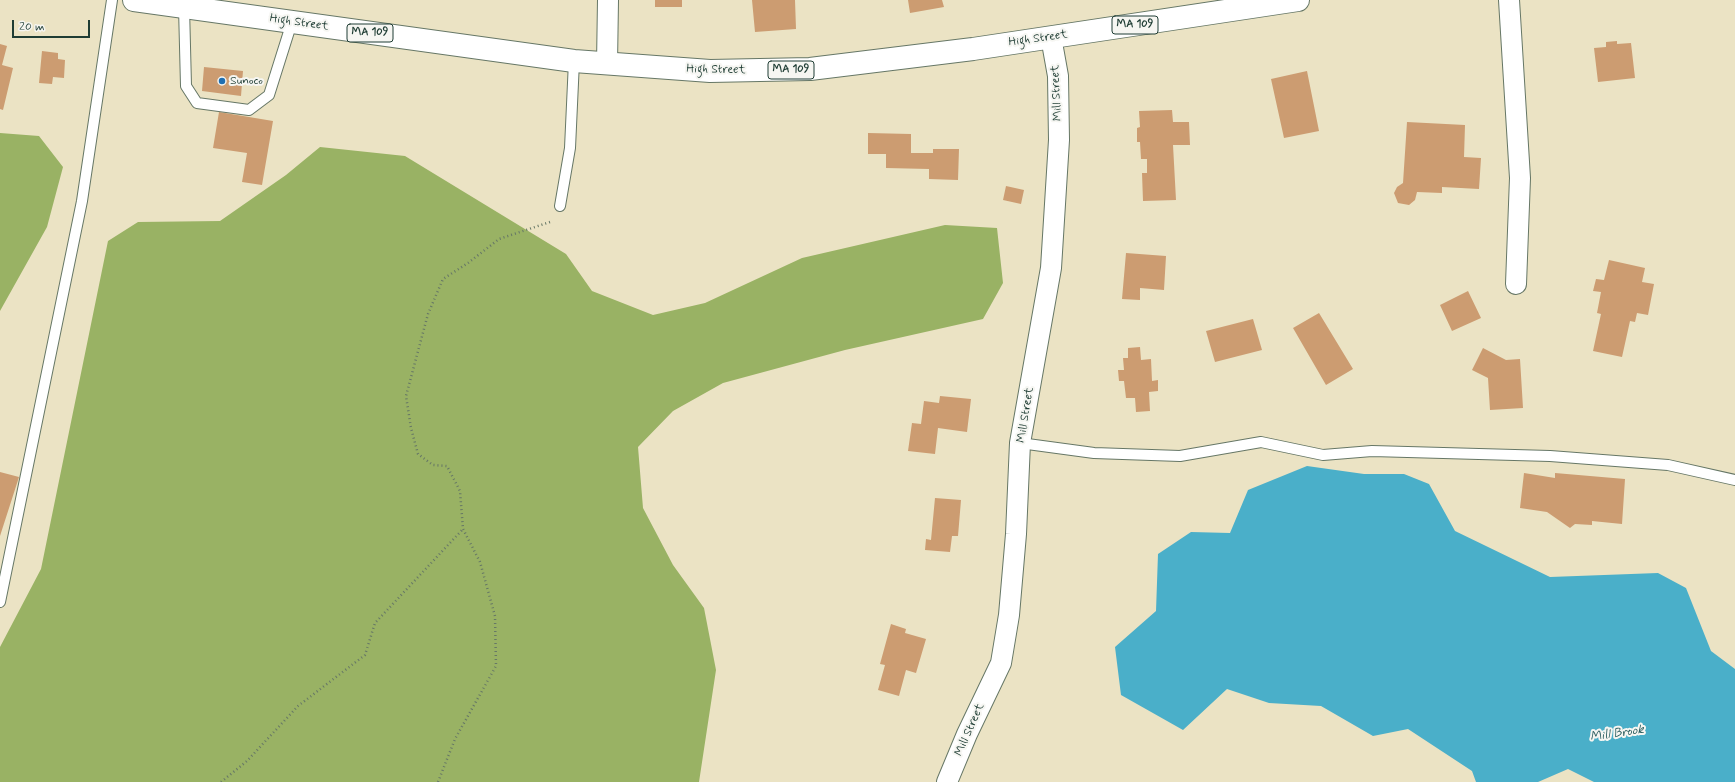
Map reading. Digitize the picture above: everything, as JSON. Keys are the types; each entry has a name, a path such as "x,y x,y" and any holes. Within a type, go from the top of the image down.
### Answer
{"main road":[{"name":"High Street","path":"134,0 574,61 710,71 810,69 1051,37 1298,0"}],"street":[{"path":"607,64 608,0"},
{"path":"1509,0 1520,178 1516,284"},
{"name":"Mill Street","path":"947,782 967,734 1001,663 1010,615 1016,534 1020,443 1051,268 1059,140 1058,76 1051,37"}],"lane":[{"path":"0,602 82,201 112,0"},
{"path":"184,7 186,86 197,104 249,110 269,96 292,22"},
{"path":"560,206 570,148 574,61"},
{"path":"1020,443 1094,453 1180,456 1261,442 1323,455 1372,451 1550,456 1668,465 1735,480"}],"path":[{"path":"438,782 455,740 496,666 495,616 480,562 463,529 460,491 447,466 433,465 418,454 411,428 406,396 428,314 443,279 468,263 499,239 553,221 560,206"},
{"path":"221,782 247,761 298,706 365,655 375,623 463,529"}],"green space":[{"path":"0,133 39,136 63,167 47,227 0,311"},
{"path":"320,147 405,156 566,254 592,291 653,315 705,303 802,258 945,225 997,228 1003,283 983,319 845,350 723,383 673,411 638,447 643,508 673,565 704,608 716,670 699,782 0,782 0,647 41,569 108,241 138,222 220,221 286,175"}],"water":[{"name":"Mill Brook","path":"1307,466 1364,474 1404,474 1429,484 1455,531 1550,577 1658,573 1686,588 1711,651 1735,669 1735,782 1594,782 1568,769 1538,782 1476,782 1472,771 1408,729 1373,736 1321,706 1269,703 1227,689 1183,730 1121,695 1115,647 1156,611 1158,554 1191,532 1230,533 1248,490"}],"building":[{"path":"655,0 682,0 682,7 655,7"},
{"path":"752,0 795,0 796,29 755,32"},
{"path":"908,0 942,0 944,7 910,13"},
{"path":"1617,41 1617,44 1631,43 1635,78 1598,82 1594,48 1606,47 1606,42"},
{"path":"0,44 7,46 2,65 13,68 3,110 0,109"},
{"path":"42,51 58,53 58,59 65,60 64,78 53,77 52,84 39,83"},
{"name":"Sunoco","path":"204,67 243,71 241,96 202,91"},
{"path":"1307,71 1319,131 1284,138 1271,79"},
{"path":"1172,110 1173,122 1189,122 1190,145 1173,145 1176,200 1143,201 1142,173 1147,173 1147,159 1141,159 1140,142 1137,142 1137,128 1140,127 1139,111"},
{"path":"219,112 273,121 262,185 242,182 247,153 213,148"},
{"path":"1407,122 1465,125 1464,157 1481,158 1479,189 1442,187 1442,193 1417,192 1415,200 1409,205 1398,203 1394,193 1397,187 1403,183"},
{"path":"868,133 911,134 911,153 933,153 933,149 959,149 958,180 929,179 929,169 886,168 886,154 868,154"},
{"path":"1006,186 1024,190 1021,204 1003,200"},
{"path":"1126,253 1166,256 1164,290 1140,288 1140,300 1122,299"},
{"path":"1609,260 1645,268 1642,282 1654,284 1648,315 1637,313 1635,322 1630,321 1622,357 1593,351 1601,314 1597,313 1601,292 1593,291 1596,279 1604,280"},
{"path":"1468,291 1481,318 1452,331 1440,305"},
{"path":"1319,313 1353,369 1326,385 1293,328"},
{"path":"1253,319 1262,350 1215,362 1206,331"},
{"path":"1140,347 1141,360 1151,359 1152,381 1158,380 1158,391 1149,392 1150,411 1136,412 1135,398 1126,398 1124,381 1119,381 1118,370 1124,370 1123,358 1128,358 1128,348"},
{"path":"1483,348 1506,360 1520,359 1523,408 1490,410 1488,378 1472,370"},
{"path":"940,396 971,399 967,432 938,428 935,454 908,451 912,423 921,424 924,401 939,403"},
{"path":"0,472 19,477 0,536"},
{"path":"1524,473 1555,478 1555,473 1625,479 1622,524 1592,521 1592,525 1575,524 1570,528 1547,512 1520,508"},
{"path":"935,498 961,500 958,536 952,536 950,552 925,550 926,539 931,540"},
{"path":"891,624 906,629 905,633 926,639 916,673 906,670 899,696 878,690 885,665 880,664"}],"place":[{"name":"Sunoco","path":"222,81"}]}
